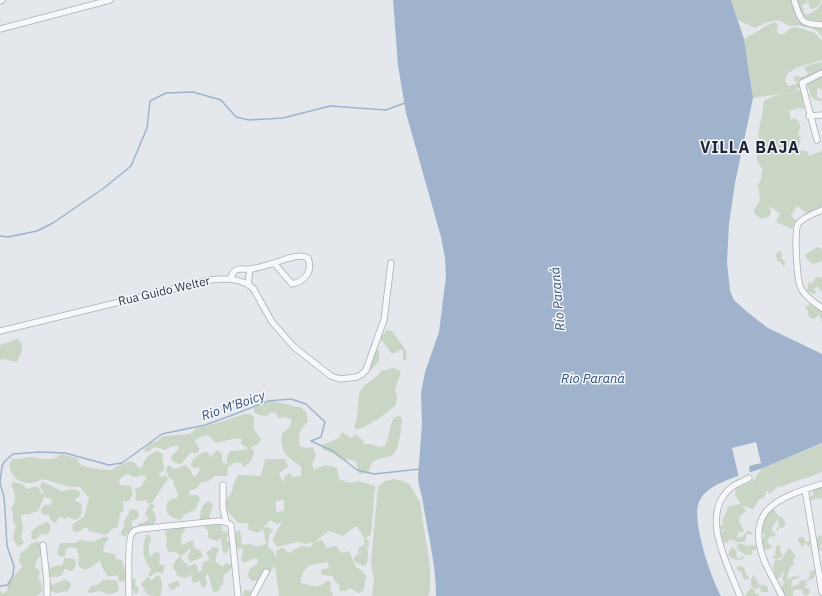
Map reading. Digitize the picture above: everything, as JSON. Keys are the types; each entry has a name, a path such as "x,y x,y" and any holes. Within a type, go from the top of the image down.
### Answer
{"street":[{"path":"0,29 110,0"},
{"path":"794,0 801,18 808,24 822,25"},
{"path":"817,140 809,116 802,83 822,73"},
{"path":"809,116 822,115"},
{"path":"822,210 803,220 798,225 796,233 800,287 822,308"},
{"path":"230,279 232,272 240,268 250,269 300,256 305,256 308,258 310,262 309,272 304,279 292,284 274,263"},
{"path":"250,269 248,284 253,288 272,322 294,347 331,376 340,379 349,379 362,374 368,366 384,320 391,263"},
{"name":"Rua Guido Welter","path":"0,331 210,280 230,279 248,284"},
{"path":"740,596 717,536 717,516 718,506 726,492 734,485 749,478"},
{"path":"782,596 763,557 759,543 758,529 760,520 770,507 783,498 822,484"},
{"path":"222,485 223,508 229,523 238,596"},
{"path":"805,489 822,592"},
{"path":"129,596 132,533 135,530 207,522 229,523"},
{"path":"43,545 47,596"},
{"path":"253,596 266,572"}],"green space":[{"path":"731,0 807,0 808,2 802,5 805,15 815,11 822,2 822,37 820,33 812,28 788,26 776,20 755,28 738,20"},
{"path":"808,0 822,0 816,8 810,9"},
{"path":"773,22 778,24 778,34 784,34 791,28 796,27 815,33 822,41 822,60 796,68 787,74 785,81 788,86 794,85 798,82 801,86 793,92 753,98 744,39"},
{"path":"822,62 822,73 803,82 794,81 794,76 802,77 808,74 804,68 809,65"},
{"path":"822,76 822,90 819,88 817,89 817,97 822,99 822,101 818,101 813,98 807,85 809,81 816,80"},
{"path":"805,88 810,101 802,103 805,109 799,108 789,111 791,120 795,118 799,122 801,128 798,134 801,138 798,151 807,151 809,156 822,151 822,206 807,213 797,206 791,216 796,220 792,229 776,222 780,213 769,206 771,212 769,217 761,219 755,214 754,210 760,200 758,185 761,179 762,169 757,160 756,151 760,141 759,127 763,112 763,102 777,95"},
{"path":"817,247 822,249 822,261 813,264 806,258 805,255"},
{"path":"780,251 782,255 781,259 785,261 783,267 780,261 776,261 778,259 776,254"},
{"path":"815,277 822,278 822,292 817,286 814,289 816,292 814,294 807,291 809,282 813,283"},
{"path":"812,303 814,306 822,310 822,322 819,315 815,319 810,318 805,307"},
{"path":"387,330 392,331 406,350 407,358 405,361 403,360 403,350 393,354 381,341 381,337"},
{"path":"18,339 22,344 22,351 17,362 3,359 0,360 0,345"},
{"path":"375,350 379,350 379,361 370,371 366,373 362,371 363,367 370,365"},
{"path":"393,368 401,372 395,390 397,397 396,405 372,423 356,430 354,427 357,419 360,391 381,371"},
{"path":"272,401 300,407 306,412 308,421 300,432 300,446 305,448 313,447 316,455 312,464 314,470 323,466 330,466 337,468 339,479 349,483 358,481 375,486 371,535 365,538 369,541 366,565 363,566 354,561 354,557 359,553 359,547 363,546 364,543 363,536 356,526 343,536 329,531 314,542 322,540 327,548 336,546 341,553 349,551 356,567 367,577 364,590 359,593 349,588 346,591 340,591 339,584 335,582 332,576 322,575 321,570 329,568 328,562 312,565 306,568 300,583 317,586 324,584 327,581 331,581 330,589 333,593 332,596 279,596 275,565 254,596 242,596 245,590 252,591 257,580 252,581 248,574 250,568 257,564 258,559 253,559 243,563 241,558 243,552 242,548 236,549 235,534 240,530 242,545 251,544 257,547 266,544 263,529 258,533 249,530 248,523 238,523 228,512 225,501 230,495 236,478 238,475 260,476 265,459 285,459 288,467 279,473 283,483 284,477 289,473 293,477 301,476 301,467 288,457 283,451 282,446 282,434 289,427 292,420 285,417 278,418 276,413 272,412 267,416 259,415 254,412 254,406","holes":["284,500 284,511 276,512 276,501","270,520 277,524 282,522 272,540 277,547 297,542 306,544 313,542 311,547 301,546 289,553 283,548 277,550 276,557 273,551 268,547 269,535 273,530 268,527 263,528"]},
{"path":"244,414 250,414 254,418 254,429 261,439 258,444 250,448 254,450 251,461 242,467 242,463 234,463 228,467 227,476 214,476 208,481 201,482 197,488 189,491 190,495 198,495 200,500 195,510 183,515 183,518 180,520 173,518 167,512 167,503 171,499 177,498 178,493 173,484 174,480 170,479 167,474 167,466 169,465 174,469 186,465 193,476 196,476 200,469 199,467 194,468 191,465 193,460 199,454 207,452 211,457 217,450 222,454 222,462 227,464 227,456 230,451 248,448 241,444 242,439 232,439 216,443 206,435 194,442 198,445 199,451 197,453 190,453 181,464 172,461 171,457 177,451 179,446 172,446 165,450 155,447 147,452 144,450 150,443 157,441 163,436 190,434 197,428"},
{"path":"399,416 402,418 399,443 396,451 392,456 378,459 373,462 368,473 359,474 356,462 353,460 341,459 322,449 322,445 339,438 342,432 351,438 356,433 357,436 363,440 364,444 379,447 385,446 392,420 394,417"},
{"path":"822,444 822,472 782,487 779,486 769,494 768,491 766,491 765,497 759,500 753,509 742,505 746,511 740,516 739,521 744,531 740,533 737,528 739,533 736,538 742,537 747,531 750,531 753,534 747,534 745,542 729,540 727,543 722,542 721,535 724,530 719,530 719,527 724,523 722,520 728,506 741,504 735,495 736,489 754,480 761,469"},
{"path":"158,451 163,454 162,458 164,471 159,473 160,477 166,475 168,480 152,503 155,507 152,510 155,514 156,520 153,526 138,527 138,524 149,519 145,515 151,503 147,503 146,500 136,501 135,498 135,488 141,487 146,480 146,476 140,475 134,477 129,474 124,475 119,481 120,485 131,486 132,495 129,501 123,502 124,511 120,513 118,526 106,535 89,531 87,527 83,528 81,531 74,532 72,528 74,523 84,517 89,498 80,487 66,486 43,479 32,483 22,482 14,476 9,465 13,459 28,457 54,459 61,454 77,458 80,464 90,468 112,470 115,467 131,461 136,464 139,469 143,466 148,456"},
{"path":"394,479 403,481 410,485 420,502 430,567 430,590 428,596 372,596 374,580 371,563 378,487 385,481"},
{"path":"13,482 22,484 27,489 37,487 43,495 43,491 40,487 42,482 61,491 72,489 79,491 80,495 75,499 75,501 81,503 81,515 76,520 68,517 65,519 61,517 58,518 56,523 53,522 49,515 42,514 41,510 44,505 50,505 52,502 51,499 44,497 38,511 21,516 23,527 21,537 24,542 19,547 13,538 16,527 13,521 13,512 11,509 15,500 14,491 11,485"},
{"path":"822,485 822,499 817,498 810,501 808,499 813,495 812,492"},
{"path":"208,501 213,504 209,519 207,521 199,522 202,507"},
{"path":"131,509 137,510 139,515 131,524 135,528 125,537 121,535 121,531 124,528 124,522"},
{"path":"772,509 775,510 776,514 778,514 778,517 781,516 786,523 783,528 779,527 778,518 772,528 772,532 776,534 774,537 770,536 767,541 772,547 770,549 764,549 762,539 765,536 763,533 759,533 762,527 763,519"},
{"path":"47,522 50,524 50,531 47,535 41,534 35,540 32,539 31,532 36,527"},
{"path":"205,524 220,525 223,527 222,531 229,534 226,540 229,541 230,547 226,553 223,553 221,538 217,541 208,538 208,530 204,528"},
{"path":"171,527 185,527 181,537 182,545 193,540 194,548 200,550 203,555 201,558 190,562 188,554 191,552 190,549 181,556 175,552 168,552 165,532"},
{"path":"146,535 149,535 151,538 149,547 150,555 152,556 153,553 157,552 160,554 159,564 165,566 163,573 156,572 151,576 148,575 151,569 144,557"},
{"path":"819,535 822,536 822,543 820,547 822,551 816,549 816,540"},
{"path":"103,537 108,537 108,540 105,543 103,552 115,554 116,559 122,560 125,575 125,580 123,582 119,581 118,575 108,577 100,560 85,570 78,566 78,549 72,547 66,549 65,556 62,557 57,555 60,543 75,543 80,540 93,542"},
{"path":"803,537 806,542 810,541 812,543 808,547 805,542 804,545 801,546 798,542 798,538"},
{"path":"38,541 42,549 35,567 39,570 40,573 38,578 43,590 37,596 0,596 0,590 3,594 8,590 7,583 22,567 19,561 20,554 28,548 30,544"},
{"path":"738,543 749,546 755,545 758,548 752,551 752,555 746,555 737,549"},
{"path":"781,545 780,551 783,555 776,559 772,558 775,555 776,546"},
{"path":"213,547 219,548 216,562 223,567 226,563 232,565 231,569 224,575 223,584 219,591 213,592 208,574 205,577 207,584 203,588 200,581 194,583 192,581 191,575 186,578 177,576 176,571 174,570 174,563 181,556 184,563 187,563 188,567 194,564 198,566 197,568 199,572 202,570 203,562 210,560 206,553"},
{"path":"733,547 737,552 736,554 738,559 743,556 743,559 737,560 728,556 731,548"},
{"path":"789,548 796,556 793,560 794,565 791,566 787,576 787,580 788,576 789,579 800,575 799,578 792,580 791,587 798,585 800,581 808,580 811,571 815,570 814,580 814,578 806,582 807,585 803,587 810,589 808,595 806,596 802,593 803,591 801,589 793,590 793,596 785,596 781,588 784,582 782,579 784,573 782,573 780,578 776,578 773,566 776,559 781,561"},
{"path":"64,558 75,559 76,563 74,569 70,571 64,569 63,574 58,577 51,577 49,574 50,568 58,565 61,566"},
{"path":"738,566 744,567 746,575 750,577 748,579 745,580 743,578 742,572 737,570"},
{"path":"159,575 162,586 160,596 149,595 146,593 141,584 147,577 150,577 151,581"},
{"path":"753,575 759,585 768,587 768,592 761,592 760,588 758,587 756,589 751,586 751,579"},
{"path":"134,578 136,581 135,585 139,588 137,594 135,594 132,587 132,580"},
{"path":"65,579 70,582 71,585 68,591 56,593 52,591 47,593 48,584 50,582 53,585"},
{"path":"103,580 117,581 119,590 110,594 101,591 89,593 88,591 91,586 97,585"},
{"path":"178,581 180,586 176,587 174,590 170,589 168,584"},
{"path":"751,588 754,589 755,593 760,596 746,596"}],"water":[{"name":"Rio Paraná","path":"393,0 731,0 744,39 753,98 735,183 729,224 727,262 730,291 734,300 768,328 822,354 822,443 763,468 727,480 710,489 703,495 697,510 700,535 712,576 721,596 436,596 433,561 418,476 422,424 421,393 425,372 439,332 446,276 445,258 441,237 406,113 398,66"}],"pier":[{"path":"756,442 761,463 749,466 750,474 739,478 732,448"}],"waterway":[{"path":"0,236 8,237 37,231 53,223 104,188 131,166 147,128 150,101 166,93 193,92 221,100 236,117 249,120 283,118 330,106 386,110 405,103"},
{"name":"Rio M'Boicy","path":"0,586 8,585 13,575 14,566 7,546 4,497 0,483 2,466 13,454 39,452 65,453 109,465 122,463 162,434 205,425 268,401 291,399 306,404 325,422 321,437 311,441 333,451 357,470 374,474 420,469"}],"district":[{"name":"VILLA BAJA","path":"750,147"}],"water label":[{"name":"Río Paraná","path":"557,299"}]}
